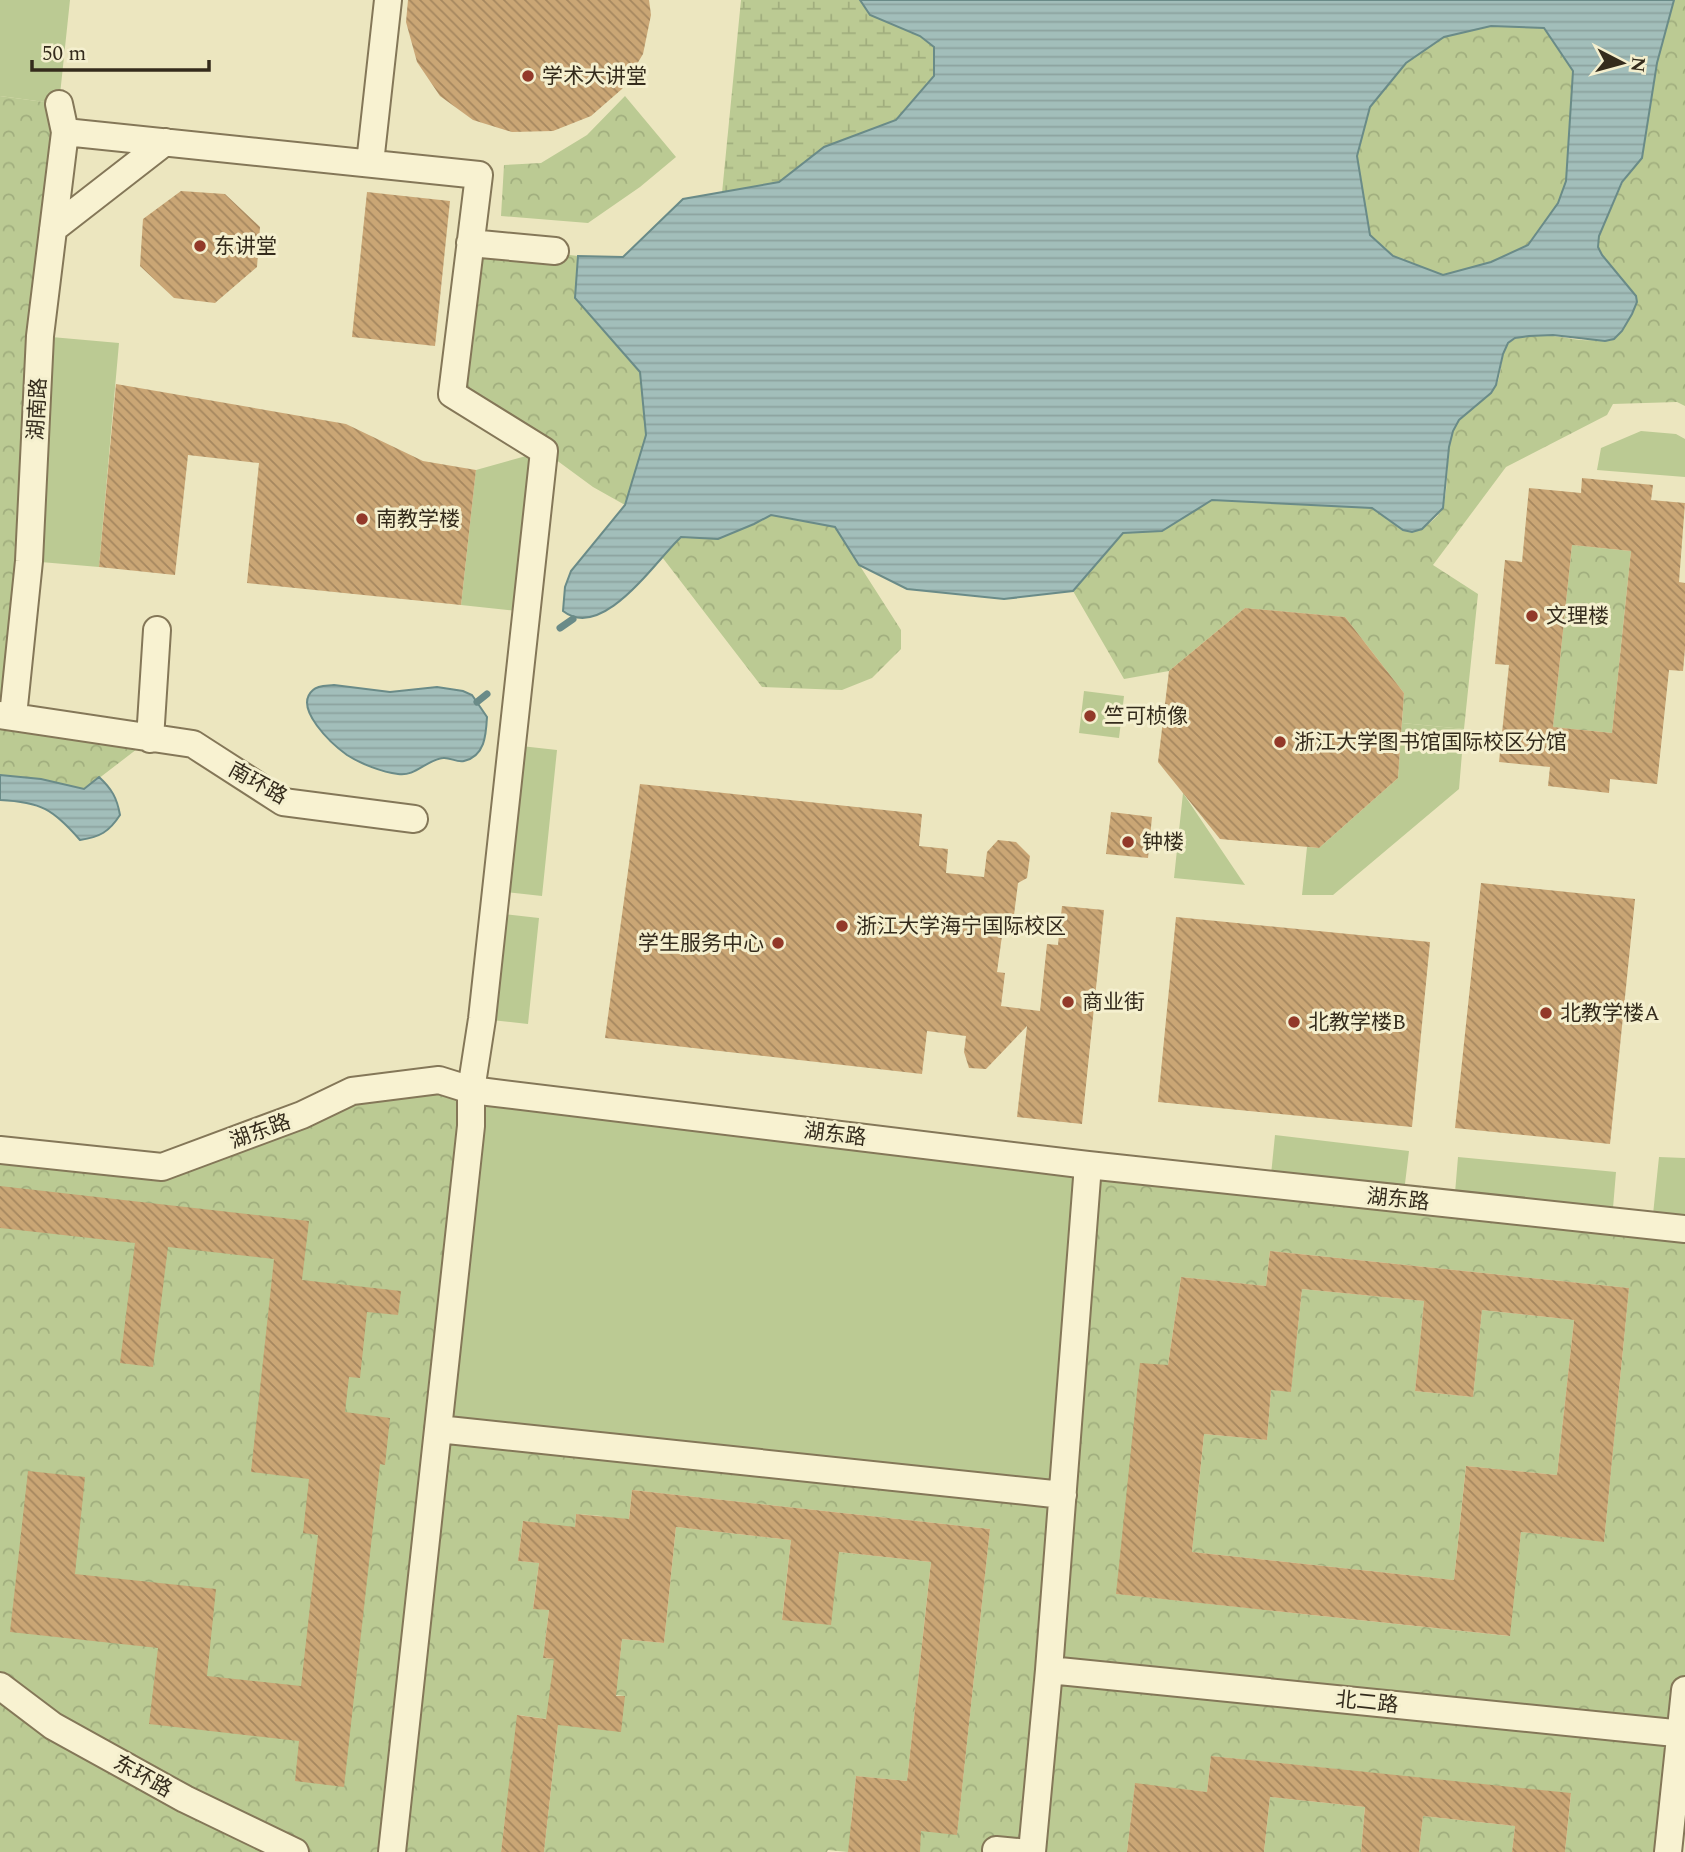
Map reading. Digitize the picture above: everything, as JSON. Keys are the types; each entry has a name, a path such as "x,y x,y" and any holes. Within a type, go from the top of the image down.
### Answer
{"street":[{"path":"370,163 388,0"},
{"name":"湖南路","path":"6,716 29,561 40,337 65,132 59,104"},
{"path":"65,132 479,174 452,394 544,451 482,1019 471,1090 471,1126 391,1852"},
{"path":"53,229 165,142"},
{"path":"470,243 555,251"},
{"path":"150,738 158,630"},
{"name":"南环路","path":"6,716 192,744 284,802 414,820"},
{"name":"湖东路","path":"0,1150 162,1167 302,1115 352,1091 439,1080 471,1090 1088,1165 1685,1229"},
{"path":"1032,1852 1049,1670 1088,1165"},
{"path":"438,1429 1063,1495"},
{"name":"北二路","path":"1049,1670 1682,1734"},
{"name":"东环路","path":"0,1686 53,1726 185,1799 295,1852"},
{"path":"1668,1852 1685,1690"}],"green space":[{"path":"0,0 70,0 59,104 0,96"},
{"path":"741,0 860,0 870,15 920,36 934,47 934,76 896,120 824,147 779,182 722,193"},
{"path":"1674,0 1685,0 1685,406 1677,402 1613,404 1607,415 1506,467 1433,565 1478,594 1464,729 1402,723 1404,693 1345,617 1245,608 1169,671 1124,679 1073,591 1123,533 1162,531 1212,500 1372,508 1403,530 1422,529 1437,516 1444,504 1453,431 1462,417 1497,384 1507,345 1518,338 1534,335 1586,340 1614,339 1623,329 1636,296 1602,255 1598,247 1599,236 1623,182 1642,158 1657,63"},
{"path":"1491,26 1544,28 1573,71 1566,182 1558,203 1528,245 1491,262 1443,275 1393,256 1370,235 1357,157 1370,107 1406,63 1444,37"},
{"path":"0,96 59,104 13,716 150,739 85,789 41,779 0,775"},
{"path":"625,96 676,157 640,187 588,223 501,216 504,165 541,163 587,135"},
{"path":"470,243 578,256 576,298 640,372 646,435 625,505 593,487 544,451 452,394"},
{"path":"40,336 119,343 99,567 29,561"},
{"path":"1641,431 1676,434 1685,439 1685,477 1597,470 1601,448"},
{"path":"544,451 527,612 461,605 476,470"},
{"path":"771,515 835,527 901,630 901,649 872,678 842,690 762,687 662,557 681,537 718,538"},
{"path":"1572,545 1631,551 1612,733 1553,727"},
{"path":"1084,691 1124,696 1119,738 1079,733"},
{"path":"1402,723 1464,729 1459,789 1333,895 1302,895 1307,847 1319,848 1398,778"},
{"path":"512,745 557,750 542,896 496,891"},
{"path":"1183,793 1245,885 1174,878"},
{"path":"494,913 539,918 528,1024 482,1019"},
{"path":"471,1090 1088,1165 1063,1495 438,1429"},
{"path":"471,1090 438,1429 1062,1495 1088,1165 1685,1227 1685,1690 1668,1852 1565,1852 1571,1794 1211,1756 1207,1792 1135,1784 1127,1852 544,1852 558,1725 624,1696 559,1689 555,1720 518,1715 501,1852 0,1852 0,1150 162,1167 352,1091","holes":["1270,1251 1629,1288 1604,1541 1521,1532 1509,1636 1117,1594 1168,1365 1181,1277 1266,1286","632,1490 990,1529 957,1834 851,1823 856,1776 907,1781 931,1562 839,1552 782,1619 791,1540 676,1527 664,1643 622,1639 619,1666 543,1658 549,1610 533,1608 539,1563 518,1561 523,1521 554,1525 574,1538 576,1514 602,1516 627,1536"]},
{"path":"1275,1135 1409,1151 1403,1200 1270,1185"},
{"path":"1458,1157 1616,1172 1613,1208 1455,1193"},
{"path":"1659,1157 1685,1158 1685,1227 1652,1224"},
{"path":"1302,1289 1424,1301 1415,1391 1473,1397 1482,1310 1574,1320 1557,1475 1466,1466 1454,1580 1192,1552 1204,1434 1267,1440 1271,1390 1291,1391"},
{"path":"1270,1797 1365,1807 1361,1852 1264,1852"},
{"path":"1423,1816 1515,1826 1512,1852 1419,1852"}],"water":[{"path":"860,0 1674,0 1657,63 1642,158 1622,182 1599,236 1598,247 1602,255 1636,296 1637,302 1622,331 1614,339 1605,341 1553,335 1515,338 1508,343 1496,385 1491,393 1459,420 1453,431 1443,508 1422,529 1412,532 1403,530 1372,508 1212,500 1162,531 1123,533 1073,591 1004,599 907,589 859,565 835,527 771,515 718,539 681,537 628,594 595,616 579,618 563,611 565,587 571,571 625,505 646,435 640,372 575,298 578,256 623,257 683,199 779,182 824,147 896,120 934,76 934,47 920,36 870,15","holes":["1491,26 1544,28 1573,71 1566,181 1558,203 1528,245 1491,262 1443,275 1393,256 1370,235 1357,156 1370,107 1406,63 1444,37"]},
{"path":"334,685 390,692 437,687 463,691 472,695 487,717 483,744 471,758 461,761 437,759 410,773 392,773 372,767 341,750 317,726 311,716 307,706 313,690 320,686"},
{"path":"0,775 41,779 84,789 99,777 113,794 120,815 103,833 80,840 62,821 45,809 26,803 0,800"}],"building":[{"name":"学术大讲堂","path":"408,0 649,0 651,15 643,54 622,89 591,116 553,131 512,132 473,120 440,96 417,62 406,22"},
{"name":"东讲堂","path":"181,191 225,194 260,227 257,267 215,303 174,298 140,266 143,219"},
{"path":"367,192 450,201 435,346 352,337"},
{"name":"南教学楼","path":"116,384 346,424 423,461 476,470 461,605 247,583 259,463 188,455 175,575 99,567"},
{"name":"文理楼","path":"1582,478 1653,485 1651,500 1685,503 1679,582 1685,583 1683,671 1669,670 1657,784 1610,779 1609,793 1548,786 1550,767 1499,762 1509,665 1495,664 1505,560 1522,562 1529,488 1581,493","holes":["1572,545 1631,551 1612,733 1553,727"]},
{"name":"浙江大学图书馆国际校区分馆","path":"1245,608 1345,617 1404,693 1398,778 1319,848 1220,839 1158,762 1169,671"},
{"name":"学生服务中心","path":"640,784 922,814 919,846 948,849 946,873 984,877 987,852 998,840 1016,842 1030,856 1027,878 1018,883 1014,915 1005,914 997,972 1005,973 1001,1006 1040,1011 1047,944 1058,945 1062,906 1104,910 1082,1124 1017,1117 1027,1026 986,1069 969,1068 964,1052 966,1036 927,1031 922,1074 605,1038"},
{"name":"钟楼","path":"1111,812 1152,817 1148,858 1106,854"},
{"name":"北教学楼A","path":"1481,883 1635,899 1610,1144 1455,1128"},
{"name":"北教学楼B","path":"1176,917 1430,942 1412,1127 1158,1102"},
{"path":"0,1186 309,1221 302,1280 401,1291 398,1315 367,1312 360,1378 349,1377 345,1412 390,1418 385,1465 380,1464 344,1787 295,1781 299,1741 149,1724 158,1648 10,1632 28,1471 85,1477 75,1574 216,1589 207,1676 301,1686 318,1535 303,1533 309,1479 251,1472 274,1259 168,1247 153,1367 120,1363 135,1243 0,1228"},
{"path":"1270,1251 1629,1288 1604,1542 1521,1532 1510,1636 1116,1594 1140,1363 1168,1365 1181,1277 1266,1286","holes":["1302,1289 1424,1301 1415,1391 1473,1397 1482,1310 1574,1320 1557,1475 1466,1466 1454,1580 1192,1552 1204,1434 1267,1440 1271,1390 1291,1392"]},
{"path":"632,1490 990,1529 957,1835 921,1831 920,1852 848,1852 856,1776 907,1781 931,1562 839,1552 831,1625 782,1620 791,1540 676,1527 664,1643 622,1639 616,1696 625,1696 621,1732 558,1725 544,1852 501,1852 517,1715 546,1719 554,1659 543,1658 549,1610 533,1609 539,1563 518,1561 523,1521 575,1527 576,1514 629,1519"},
{"path":"1211,1756 1571,1793 1565,1852 1512,1852 1515,1826 1423,1816 1419,1852 1361,1852 1365,1807 1270,1797 1264,1852 1127,1852 1135,1783 1207,1792"}],"waterway":[{"path":"560,628 573,619"},
{"path":"477,702 487,694"}],"place":[{"name":"学术大讲堂","path":"528,76"},
{"name":"东讲堂","path":"200,246"},
{"name":"南教学楼","path":"362,519"},
{"name":"文理楼","path":"1532,616"},
{"name":"竺可桢像","path":"1090,716"},
{"name":"浙江大学图书馆国际校区分馆","path":"1280,742"},
{"name":"钟楼","path":"1128,842"},
{"name":"浙江大学海宁国际校区","path":"842,926"},
{"name":"学生服务中心","path":"778,943"},
{"name":"商业街","path":"1068,1002"},
{"name":"北教学楼A","path":"1546,1013"},
{"name":"北教学楼B","path":"1294,1022"}]}
